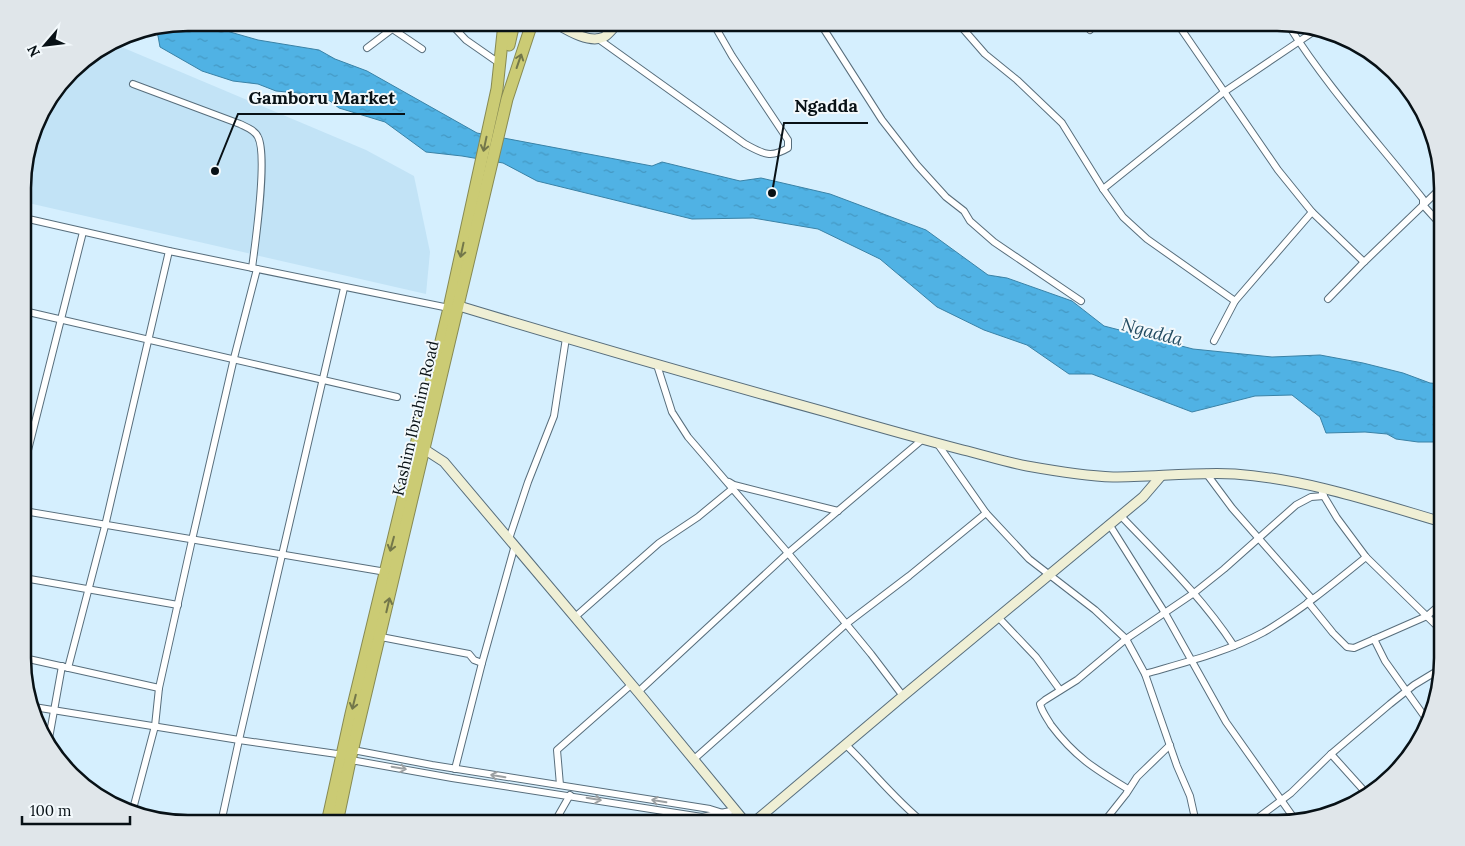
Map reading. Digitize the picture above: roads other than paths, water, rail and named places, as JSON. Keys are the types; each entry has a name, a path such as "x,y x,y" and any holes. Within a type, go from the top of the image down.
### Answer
{"highway":[{"name":"Kashim Ibrahim Road","path":"330,815 349,755 380,636 390,573 424,449 477,203 496,92 503,31"},
{"path":"496,92 512,31"},
{"name":"Kashim Ibrahim Road","path":"477,203 529,31"},
{"name":"Kashim Ibrahim Road","path":"339,815 349,755 390,573 454,307"}],"street":[{"path":"367,48 387,31"},
{"path":"396,31 422,48"},
{"path":"458,31 466,40 499,63"},
{"path":"570,31 589,38 604,36 609,31"},
{"path":"597,38 745,144 765,154 779,154 788,148 788,140 717,31"},
{"path":"826,31 882,120 917,165 946,197 964,211 970,221 994,242 1081,301"},
{"path":"965,31 984,54 1017,80 1062,123 1103,189 1123,217 1147,239 1235,301"},
{"path":"1183,31 1278,170 1312,212 1364,262"},
{"path":"1293,32 1341,97 1423,199 1423,205 1433,216"},
{"path":"1103,189 1224,92 1308,35"},
{"path":"133,84 252,130 258,137 261,168 254,268 192,540 160,688 154,726 134,805"},
{"path":"1328,298 1433,196"},
{"path":"1214,341 1235,301 1312,212"},
{"path":"31,220 344,288 454,307 937,443 1022,465 1079,475 1111,477 1206,473 1237,474 1318,486 1433,519"},
{"path":"31,439 83,232"},
{"path":"50,732 65,667 105,526 170,251"},
{"path":"223,815 238,740 344,288"},
{"path":"31,312 397,397"},
{"path":"455,769 528,482 554,416 566,338"},
{"path":"657,365 673,414 688,437 788,553 903,696"},
{"path":"560,785 557,750 635,688 788,553 923,439"},
{"path":"937,443 986,513 1029,559 1095,610 1126,639 1145,674 1190,796 1194,814"},
{"path":"424,449 444,462 635,688 739,814"},
{"path":"1206,473 1232,508 1347,647 1354,648 1427,616 1433,611"},
{"path":"763,814 1120,514 1143,497 1160,476"},
{"path":"726,480 734,485 838,511"},
{"path":"1318,486 1337,518 1366,557 1433,622"},
{"path":"575,617 659,543 698,517 732,489"},
{"path":"1128,789 1093,768 1078,756 1059,736 1046,718 1040,704 1077,680 1126,639 1194,593 1296,505 1311,496 1324,496"},
{"path":"31,512 390,573"},
{"path":"693,760 846,624 909,576 986,513"},
{"path":"1120,514 1194,593 1217,620 1234,646"},
{"path":"1109,524 1165,613 1226,722 1290,814"},
{"path":"1145,674 1192,661 1234,646 1264,632 1310,601 1366,557"},
{"path":"31,579 178,605"},
{"path":"998,617 1036,657 1060,690"},
{"path":"380,636 469,654 474,660 482,663"},
{"path":"1374,639 1386,661 1423,715"},
{"path":"31,660 160,688"},
{"path":"1263,814 1406,691 1432,674"},
{"path":"40,708 238,740 560,785 710,809 724,813"},
{"path":"846,745 893,795 914,814"},
{"path":"1109,814 1137,777 1170,745"},
{"path":"1331,754 1362,789"},
{"path":"349,755 452,778 687,815"},
{"path":"559,815 570,795"},
{"path":"716,815 735,810"}],"water":[{"path":"188,31 228,31 258,40 319,50 335,59 367,71 477,133 652,166 662,162 740,181 761,178 830,194 926,230 988,275 1007,278 1072,301 1104,326 1193,349 1272,357 1320,355 1403,373 1433,383 1433,442 1396,439 1387,434 1365,432 1326,433 1320,417 1292,395 1255,396 1192,412 1092,374 1069,374 1027,345 984,330 937,307 880,259 818,229 753,218 692,219 537,181 503,163 426,152 385,122 339,108 330,101 309,94 276,91 258,84 233,81 202,71 160,47 158,36"}],"place":[{"name":"Gamboru Market","path":"215,171"},
{"name":"Ngadda","path":"772,193"}]}
